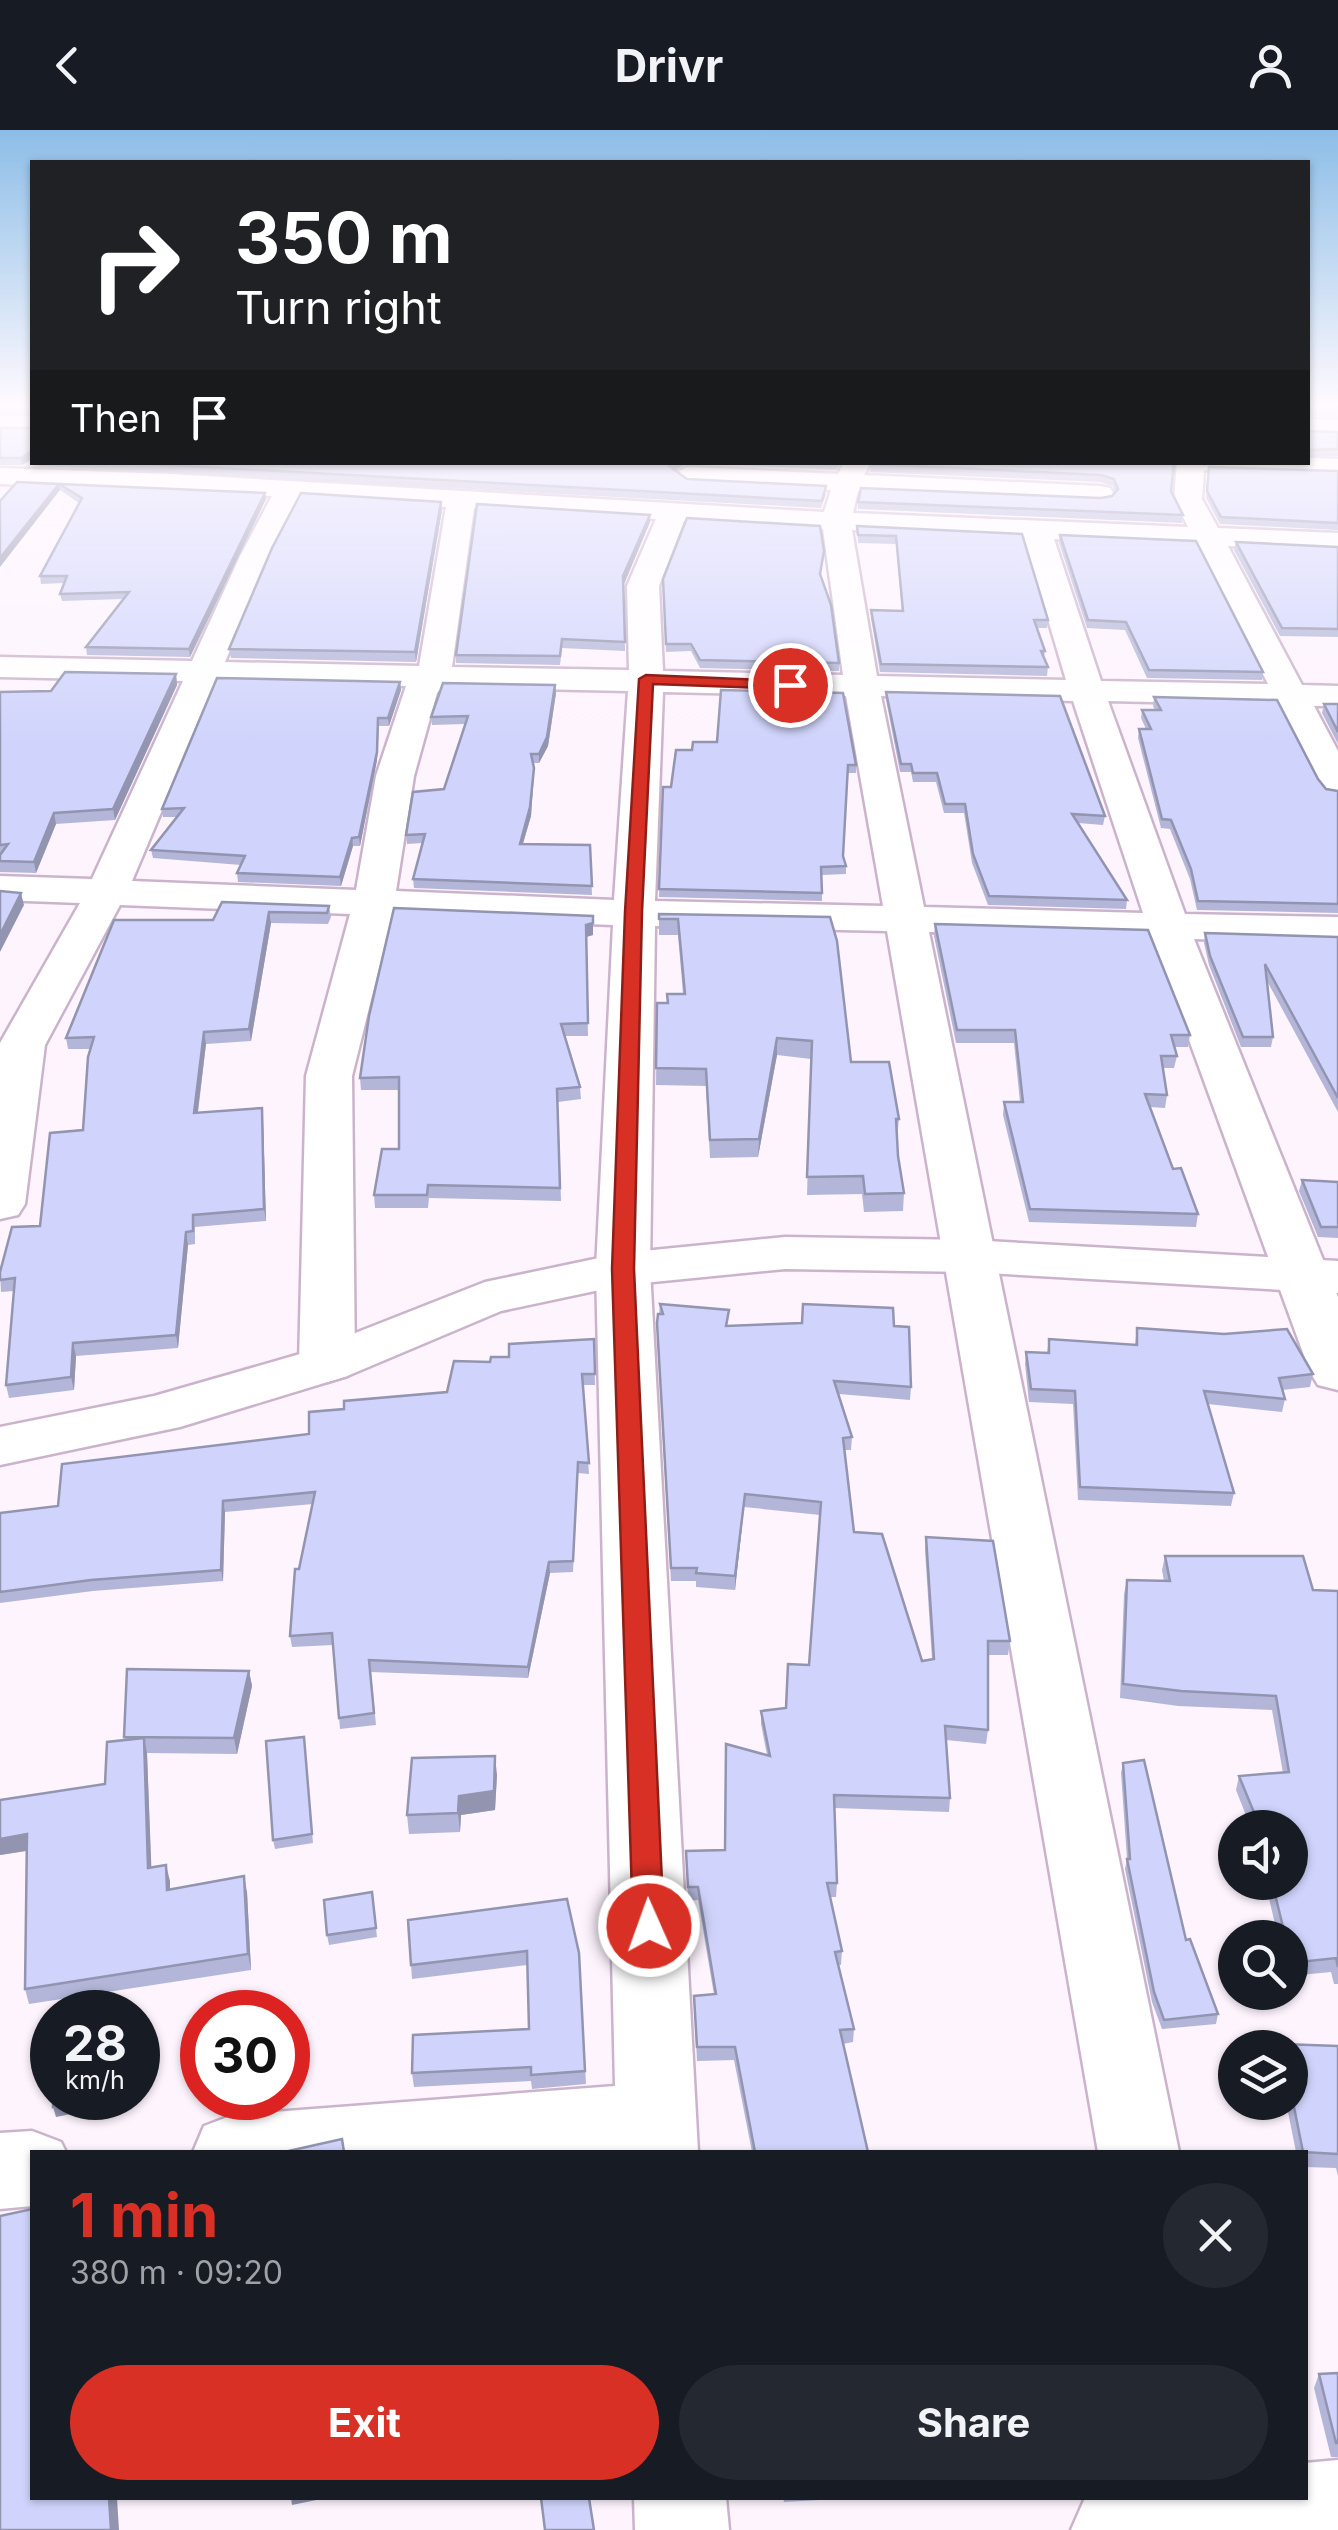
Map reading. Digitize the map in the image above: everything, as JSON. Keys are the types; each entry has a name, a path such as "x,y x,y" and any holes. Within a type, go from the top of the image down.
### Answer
{"street":[{"path":"0,1204 22,1045 106,893 275,518"},
{"path":"327,1364 329,1076 374,903 395,776 420,691 434,675 459,518"},
{"path":"286,2150 657,2136 623,1269 646,679 642,586 671,518"},
{"path":"787,518 1338,542"},
{"path":"837,518 862,688 903,916 1139,2150"},
{"path":"1193,518 1206,535 1338,786"},
{"path":"1036,529 1086,690 1167,924 1321,1276 1338,1372"},
{"path":"0,667 1338,696"},
{"path":"0,888 634,912 1338,930"},
{"path":"0,1446 160,1414 327,1364 484,1298 623,1269 784,1253 969,1256 1321,1276"},
{"path":"0,2171 30,2168"},
{"path":"680,2500 682,2530"},
{"path":"1118,2530 1207,2509 1338,2506"}],"building":[{"path":"0,518 32,518 0,558"},
{"path":"71,518 253,518 189,649 86,647 129,592 60,594 67,576 40,576"},
{"path":"288,518 438,518 415,652 229,649"},
{"path":"475,518 649,518 623,576 625,642 562,639 560,656 456,655"},
{"path":"687,518 820,526 824,551 820,574 831,605 839,663 700,660 691,644 666,644 663,579"},
{"path":"1240,518 1338,518 1338,523"},
{"path":"857,526 1022,534 1048,620 1034,620 1048,667 881,664 871,610 903,611 896,536 858,535"},
{"path":"1060,535 1196,541 1263,672 1149,670 1126,622 1088,620"},
{"path":"1236,542 1338,547 1338,629 1282,628"},
{"path":"65,672 176,674 113,809 54,813 34,862 0,861 8,844 0,845 0,692 51,691"},
{"path":"217,678 400,682 388,718 378,718 377,752 359,837 352,838 340,877 237,873 245,856 151,850 184,808 162,809"},
{"path":"443,683 555,685 547,737 539,754 531,754 534,768 530,807 520,844 590,845 592,886 413,879 425,834 406,835 413,792 444,789 468,716 431,717"},
{"path":"721,690 843,693 856,765 848,765 843,856 846,866 821,867 822,893 659,889 663,787 671,787 676,750 692,750 693,742 717,742"},
{"path":"886,692 1060,696 1105,816 1072,814 1127,900 989,896 973,854 965,804 945,804 937,773 913,773 911,764 901,764"},
{"path":"1154,697 1277,700 1318,779 1326,789 1338,791 1338,904 1198,901 1191,869 1171,820 1162,819 1139,729 1151,729 1142,710 1161,710"},
{"path":"1324,704 1338,704 1338,732"},
{"path":"0,891 21,893 0,935"},
{"path":"222,902 329,906 327,913 269,912 249,1029 204,1032 194,1113 262,1108 264,1209 193,1215 193,1231 186,1232 176,1335 73,1343 71,1377 6,1385 15,1278 0,1280 0,1272 12,1227 40,1226 50,1133 83,1130 88,1057 94,1037 66,1038 114,920 213,920"},
{"path":"394,908 593,916 593,923 586,925 588,1023 561,1024 580,1087 557,1089 560,1188 428,1185 427,1195 374,1195 382,1149 399,1149 399,1077 360,1078 369,1016"},
{"path":"659,914 830,917 837,941 851,1062 889,1062 899,1119 898,1156 904,1193 865,1194 863,1176 807,1177 812,1041 777,1038 759,1139 710,1140 706,1069 656,1068 657,1003 668,1003 667,994 685,994 678,919 659,919"},
{"path":"935,924 1148,930 1190,1035 1171,1035 1177,1056 1161,1056 1167,1095 1145,1094 1173,1169 1181,1168 1198,1214 1030,1209 1004,1102 1023,1102 1015,1030 957,1030"},
{"path":"1205,933 1338,937 1338,1098 1265,964 1273,1037 1243,1037 1210,956"},
{"path":"1302,1180 1338,1182 1338,1227 1321,1227"},
{"path":"660,1304 729,1310 726,1326 802,1323 803,1304 893,1308 894,1326 909,1327 911,1387 834,1381 852,1437 843,1438 854,1532 882,1534 922,1661 934,1659 926,1537 993,1541 1010,1641 988,1641 988,1730 945,1726 950,1798 834,1795 837,1883 827,1883 842,1951 835,1952 854,2029 840,2030 868,2150 755,2150 735,2047 697,2047 694,1996 716,1994 698,1887 688,1887 686,1851 725,1850 726,1744 770,1756 761,1711 786,1708 788,1664 809,1665 821,1502 745,1494 735,1576 696,1573 697,1568 671,1568 657,1323 658,1314 663,1314"},
{"path":"1137,1328 1224,1334 1287,1329 1313,1374 1279,1378 1285,1399 1204,1391 1234,1493 1080,1487 1075,1391 1031,1389 1026,1352 1049,1353 1049,1339 1137,1345"},
{"path":"594,1339 595,1374 582,1374 589,1463 578,1462 573,1561 549,1562 528,1667 369,1660 374,1713 339,1718 332,1633 290,1636 295,1569 299,1569 315,1492 223,1501 221,1570 0,1592 0,1513 58,1506 62,1464 309,1434 309,1412 344,1409 344,1401 447,1392 454,1361 490,1362 491,1357 509,1357 509,1344"},
{"path":"1165,1556 1303,1556 1313,1590 1338,1591 1338,1967 1336,1958 1308,1961 1308,1920 1281,1920 1276,1900 1308,1900 1308,1810 1253,1810 1239,1776 1289,1772 1276,1696 1123,1684 1127,1580 1170,1581"},
{"path":"127,1669 249,1671 234,1738 124,1737"},
{"path":"304,1737 312,1834 273,1840 266,1741"},
{"path":"144,1738 148,1868 166,1865 167,1890 244,1876 248,1954 25,1989 27,1834 0,1839 0,1800 105,1784 107,1742"},
{"path":"495,1756 494,1791 459,1796 458,1813 407,1815 412,1758"},
{"path":"1144,1760 1186,1940 1190,1939 1218,2014 1164,2020 1154,1992 1127,1859 1123,1763"},
{"path":"372,1892 376,1928 327,1935 324,1900"},
{"path":"567,1899 579,1953 585,2071 531,2075 531,2067 412,2073 413,2035 529,2029 527,1951 411,1965 408,1920"},
{"path":"1308,2045 1338,2046 1338,2154 1303,2150 1297,2120 1308,2120"},
{"path":"342,2139 344,2150 293,2150"},
{"path":"30,2209 30,2500 109,2500 111,2530 0,2530 0,2216"},
{"path":"1338,2373 1338,2443 1336,2443 1319,2374"},
{"path":"541,2500 589,2500 594,2530 545,2530"}],"route":[{"path":"649,1926 623,1269 646,679 790,685"}]}
